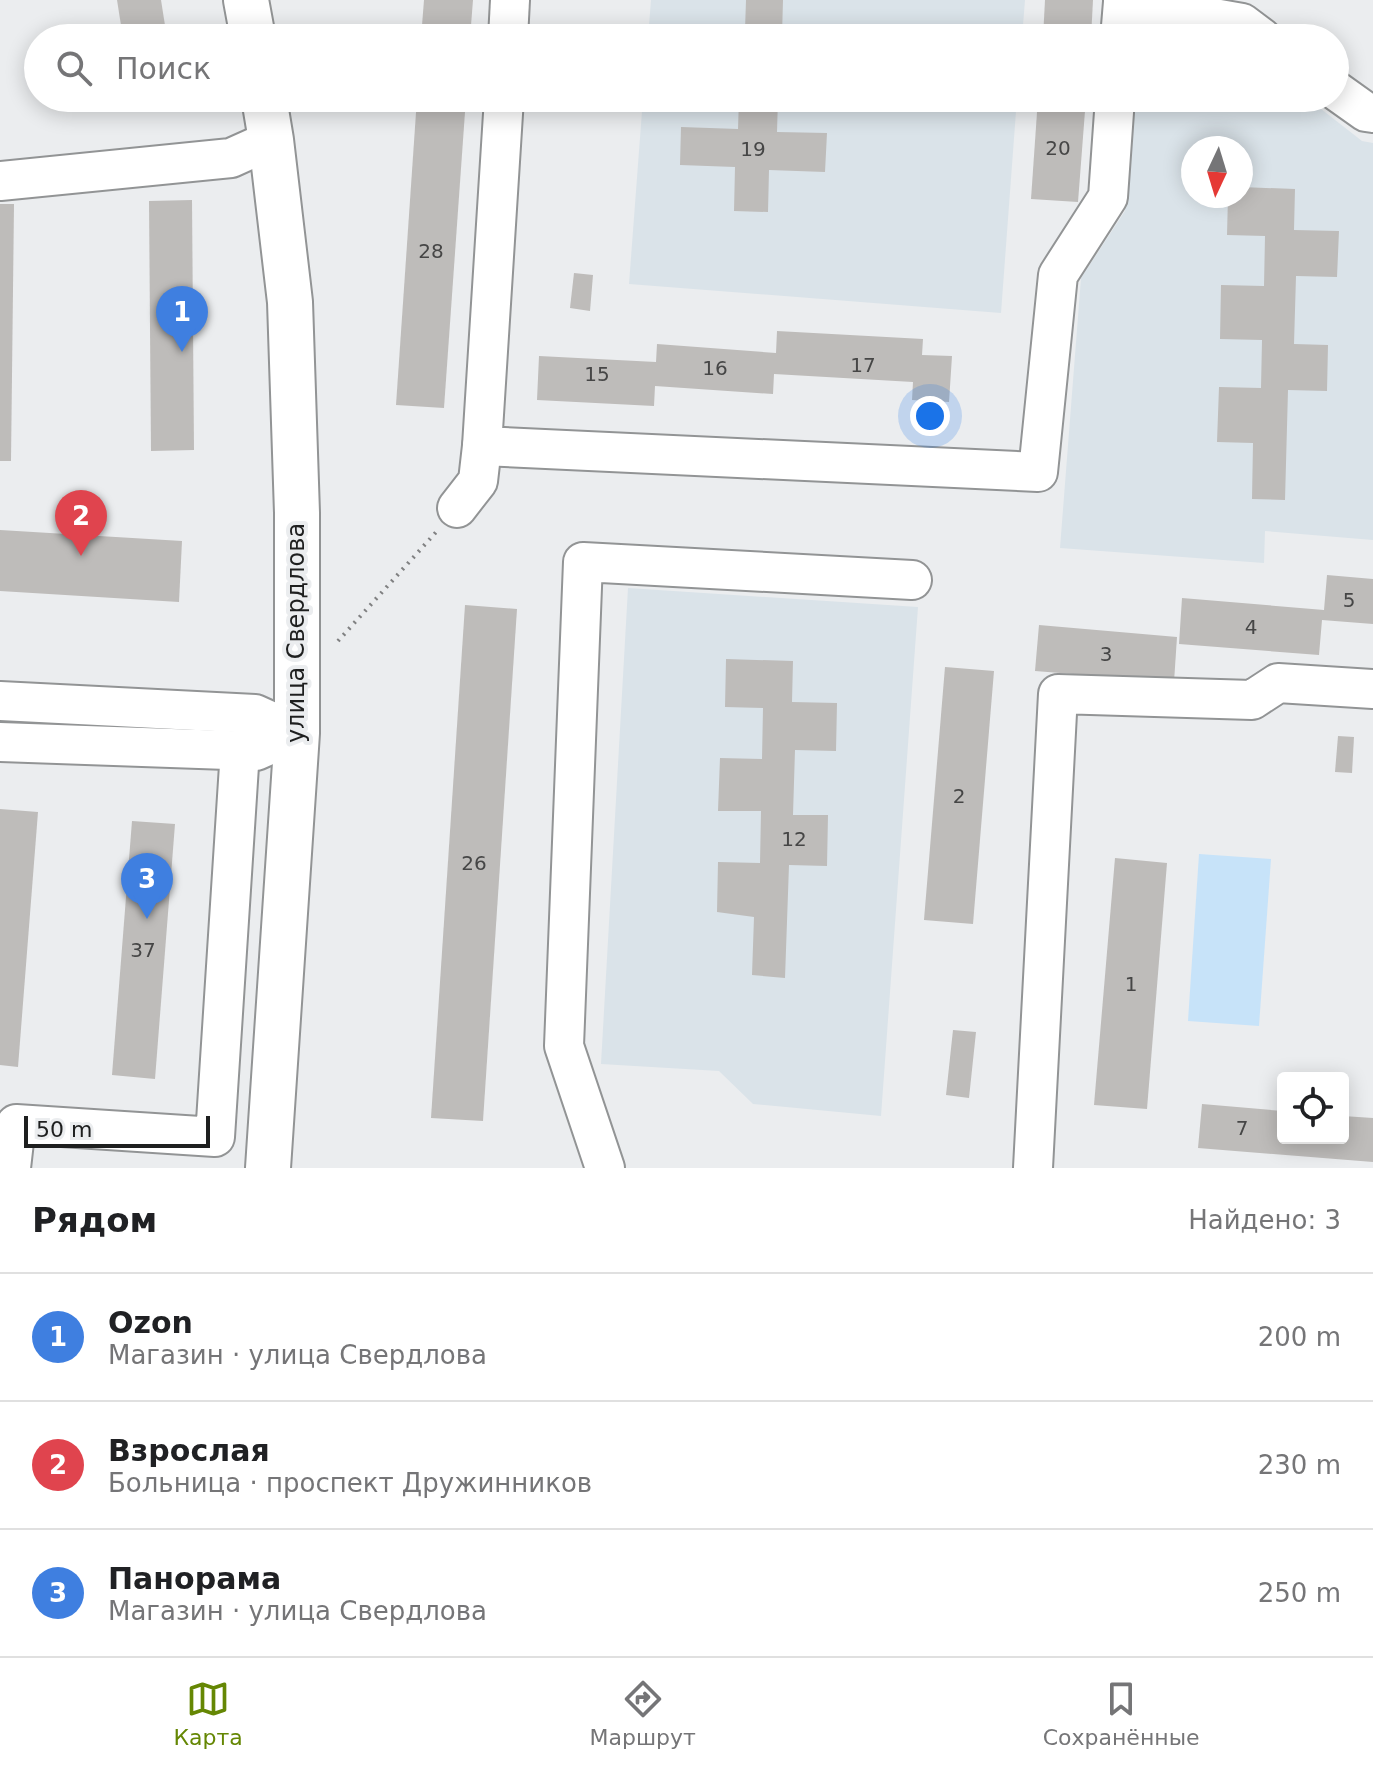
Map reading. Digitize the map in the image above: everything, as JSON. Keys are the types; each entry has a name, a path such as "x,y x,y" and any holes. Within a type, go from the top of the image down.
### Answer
{"main road":[{"path":"246,0 250,24"},
{"name":"улица Свердлова","path":"266,112 290,302 297,513 297,733 268,1168"}],"street":[{"path":"509,24 510,0"},
{"path":"1122,13 1243,24"},
{"path":"1349,100 1366,112 1373,113"},
{"path":"446,521 478,481 503,112"},
{"path":"482,446 1038,472 1058,275 1108,197 1114,112"},
{"path":"0,181 231,158 271,140"},
{"path":"605,1168 564,1046 583,562 912,580"},
{"path":"1033,1168 1058,694 1252,700 1278,683 1373,689"},
{"path":"0,701 255,714 297,733"},
{"path":"0,742 256,751 297,733"},
{"path":"11,1168 16,1124 215,1137 240,750"}],"path":[{"path":"338,641 446,521"}],"shaded area":[{"path":"651,0 1025,0 1023,24 649,24"},
{"path":"642,112 1016,112 1001,313 629,284"},
{"path":"1133,112 1325,112 1362,141 1373,143 1373,540 1265,531 1264,563 1060,548 1081,278 1125,211"},
{"path":"628,588 918,607 881,1116 753,1104 719,1071 601,1064"},
{"path":"1199,854 1271,859 1259,1026 1188,1021"}],"building":[{"path":"117,0 161,0 165,24 121,24"},
{"path":"424,0 473,0 471,24 422,24"},
{"path":"746,0 783,0 782,24 745,24"},
{"path":"1045,0 1093,0 1092,24 1044,24"},
{"path":"416,112 465,112 444,408 396,405"},
{"path":"739,112 778,112 777,132 827,133 825,172 769,170 768,212 734,211 735,167 680,165 681,127 738,129"},
{"path":"1037,112 1085,112 1078,202 1031,199"},
{"path":"1253,187 1295,189 1294,230 1339,231 1337,277 1296,276 1294,344 1328,345 1327,391 1288,390 1285,500 1252,499 1253,443 1217,442 1219,387 1261,388 1262,340 1220,339 1221,285 1264,286 1265,236 1227,235 1228,208 1253,208"},
{"path":"192,200 194,450 151,451 149,201"},
{"path":"0,204 14,204 11,461 0,461"},
{"path":"574,273 593,275 590,311 570,308"},
{"path":"777,331 923,339 922,355 952,356 949,402 912,400 913,382 774,374 773,394 655,386 654,406 537,400 539,356 656,362 657,344 776,353"},
{"path":"0,530 182,541 179,602 0,591"},
{"path":"1327,575 1373,579 1373,624 1322,620 1319,655 1179,644 1182,598 1324,610"},
{"path":"465,605 517,609 483,1121 431,1118"},
{"path":"1039,625 1177,637 1174,682 1035,671"},
{"path":"726,659 793,661 792,702 837,703 836,751 795,750 793,815 828,815 827,866 789,865 785,978 752,975 754,917 717,912 718,862 760,863 761,811 718,811 720,758 762,759 763,708 725,707"},
{"path":"945,667 994,671 973,924 924,920"},
{"path":"1338,736 1354,737 1352,773 1335,772"},
{"path":"0,809 38,812 18,1067 0,1065"},
{"path":"132,821 175,824 155,1079 112,1075"},
{"path":"1115,858 1167,863 1147,1109 1094,1105"},
{"path":"953,1030 976,1032 969,1098 946,1095"},
{"path":"1202,1104 1277,1110 1277,1144 1349,1144 1349,1116 1373,1118 1373,1162 1198,1148"}],"place":[{"name":"Ozon","path":"182,352"},
{"name":"Взрослая","path":"81,556"},
{"name":"Панорама","path":"147,919"}]}
